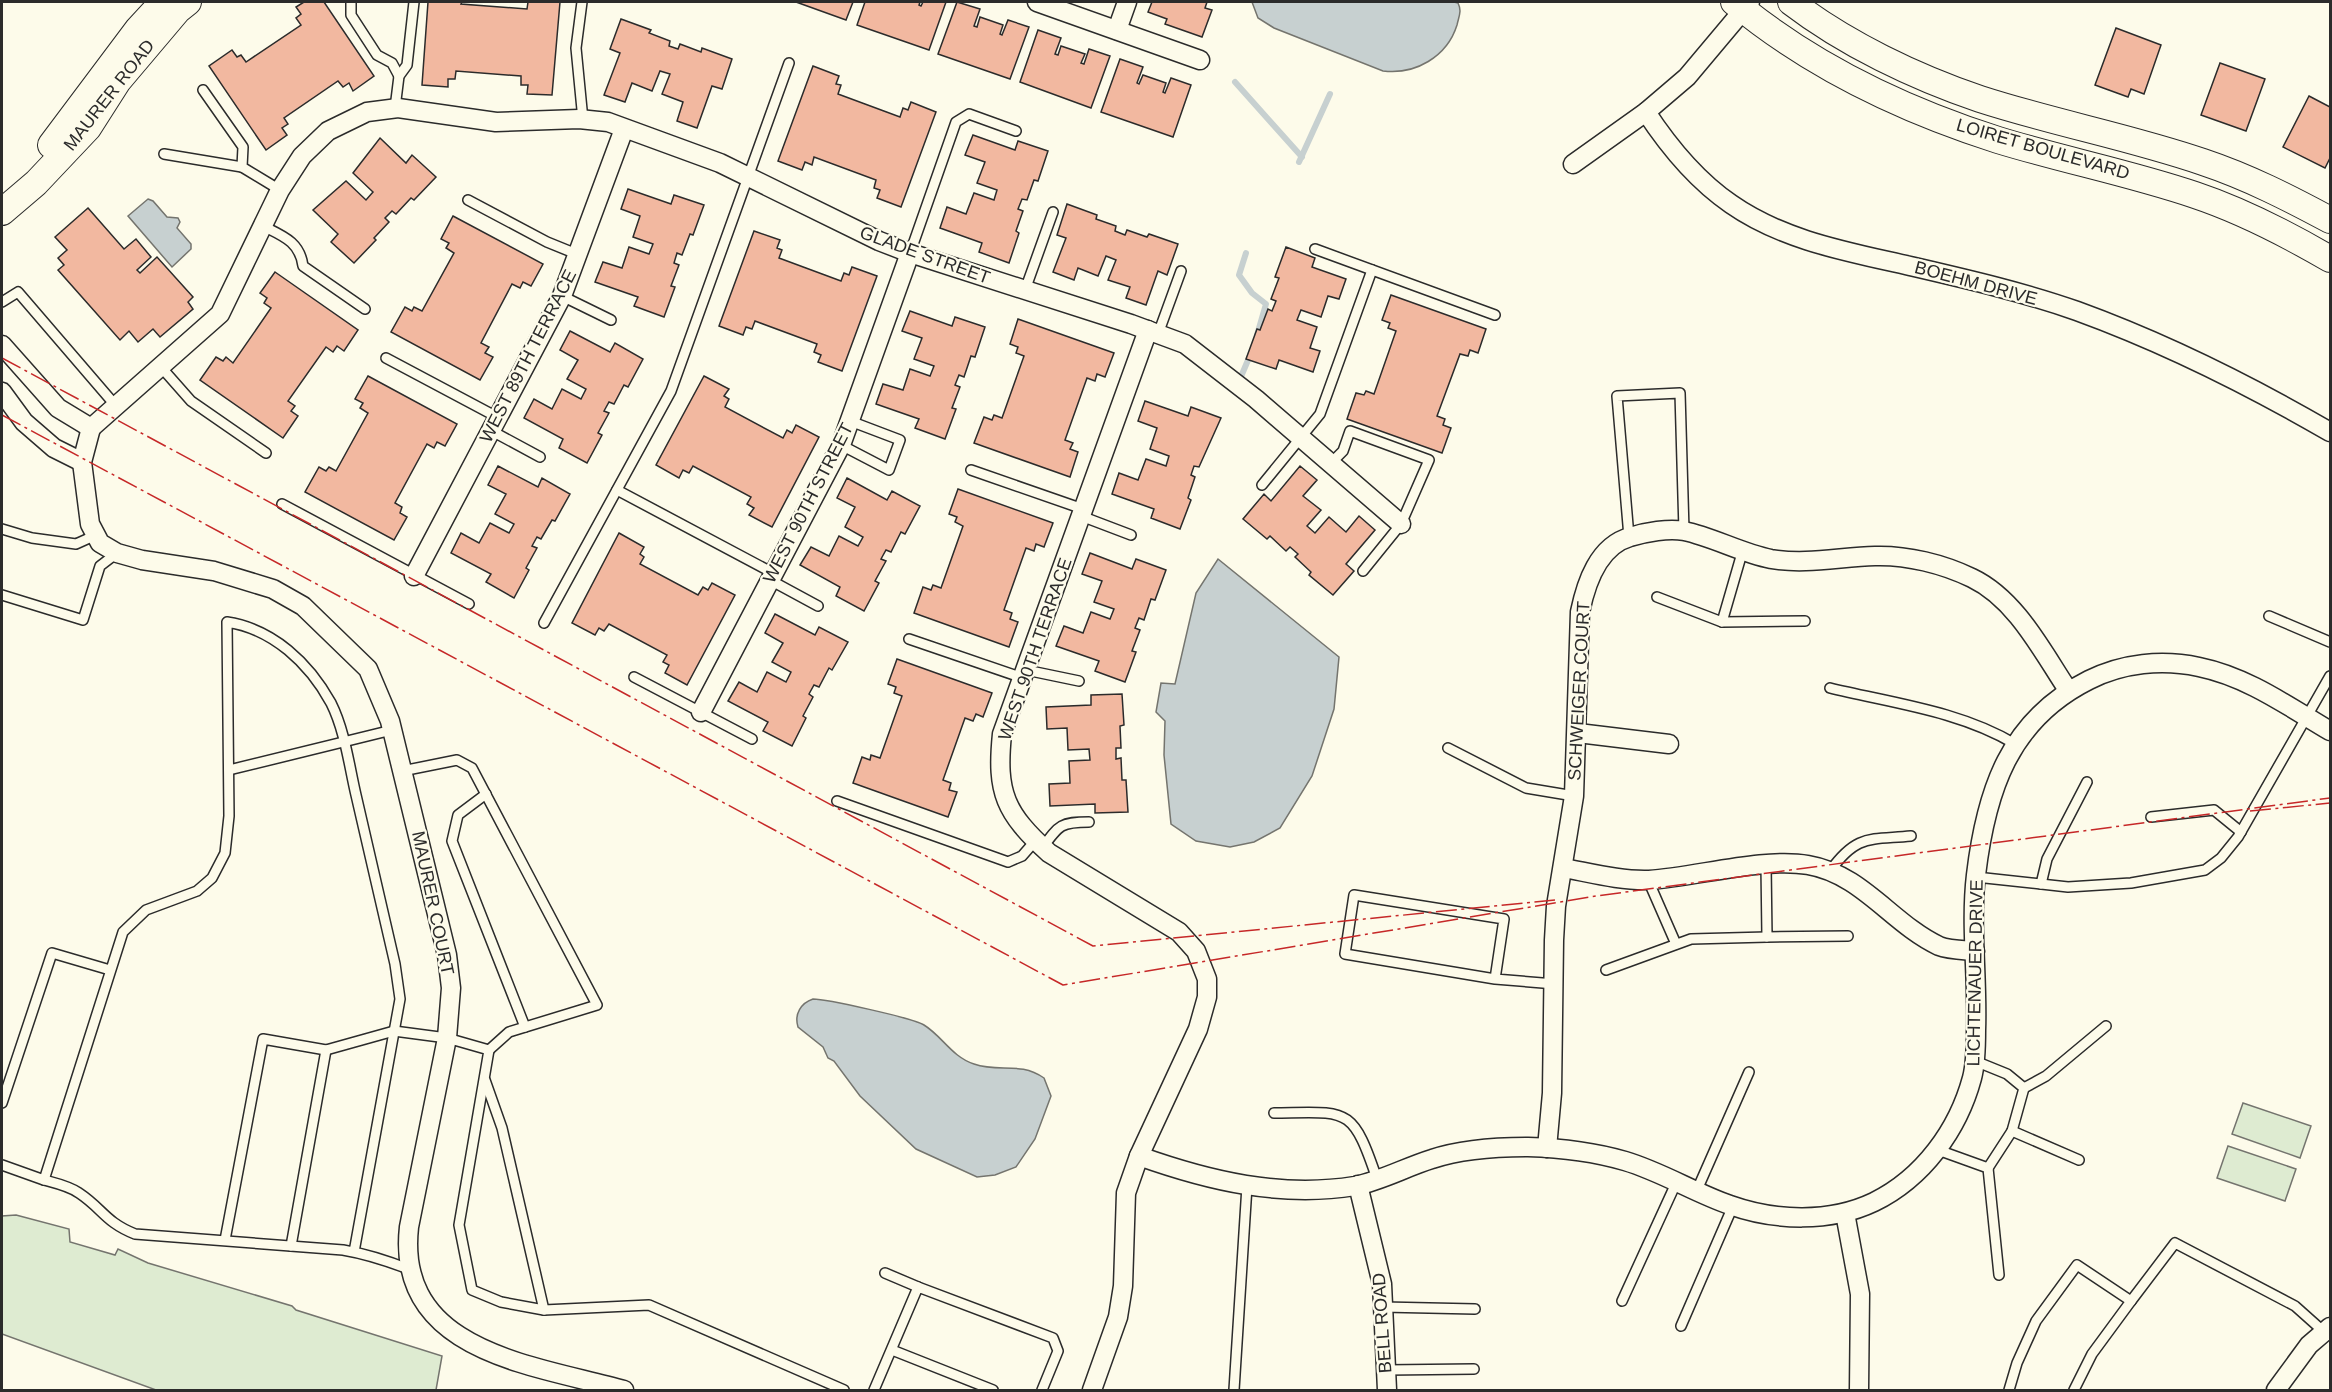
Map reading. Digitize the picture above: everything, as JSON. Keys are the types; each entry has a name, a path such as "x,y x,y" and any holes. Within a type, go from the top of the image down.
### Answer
{"street":[{"name":"MAURER ROAD","path":"2,191 40,158 138,29 163,2"},
{"name":"MAURER ROAD","path":"2,212 36,183 88,128 118,81 178,10 188,2"},
{"path":"1037,2 1200,60"},
{"path":"1117,30 1127,2"},
{"name":"LOIRET BOULEVARD","path":"1791,2 1854,42 1888,60 1978,98 2158,147 2252,180 2331,220"},
{"path":"1574,164 1646,112 1687,77 1743,4"},
{"name":"LOIRET BOULEVARD","path":"1743,4 1804,51 1914,109 2001,140 2148,180 2240,212 2331,259"},
{"name":"GLADE STREET","path":"91,428 219,314 280,190 302,156 328,131 367,112 396,108 496,122 583,120 608,122 720,163 879,241 910,253 1153,332 1199,353 1401,524"},
{"name":"BOEHM DRIVE","path":"1646,112 1669,147 1702,180 1731,204 1760,222 1796,237 1841,250 1965,278 2076,311 2182,354 2331,432"},
{"name":"WEST 89TH TERRACE","path":"414,576 562,296 624,129"},
{"path":"2148,180 2158,147"},
{"name":"WEST 90TH STREET","path":"700,712 840,445 910,253"},
{"name":"WEST 90TH TERRACE","path":"1139,1156 1198,1029 1207,997 1203,964 1190,942 1179,932 1039,844 1009,807 999,770 1002,734 1082,512 1153,332"},
{"path":"2,345 58,408 91,428 82,462 90,524 96,535"},
{"path":"2,392 24,422 54,448 82,462"},
{"name":"SCHWEIGER COURT","path":"1547,1148 1552,1094 1555,918 1574,796 1578,733 1579,633 1585,585 1594,566 1607,552 1629,537 1684,531 1742,552 1774,559 1806,562 1876,556 1900,557 1952,569 1992,590 2010,608 2068,690"},
{"name":"MAURER COURT","path":"96,535 100,543 117,553 142,560 246,579 273,589 303,606 368,669 392,730 447,956 451,988 447,1038 406,1249 414,1287 435,1319 461,1338 490,1353 624,1390"},
{"name":"LICHTENAUER DRIVE","path":"1139,1156 1195,1174 1247,1186 1303,1190 1358,1185 1436,1157 1482,1149 1547,1148 1626,1162 1677,1181 1733,1206 1780,1217 1803,1218 1845,1213 1873,1203 1892,1191 1911,1177 1938,1150 1956,1119 1972,1077 1975,1061 1976,877 1993,793 2015,744 2029,723 2068,690 2108,671 2163,662 2199,667 2236,678 2331,731"},
{"path":"1578,733 1670,744"},
{"path":"1564,868 1618,878 1648,880 1767,865 1806,864 1830,871 1849,880 1941,947 1975,951"},
{"path":"1092,1390 1118,1317 1123,1286 1126,1193 1139,1156"},
{"name":"BELL ROAD","path":"1358,1185 1382,1284 1387,1390"},
{"path":"1845,1213 1860,1294 1858,1390"},
{"path":"2276,1390 2308,1345 2327,1329"}],"lane":[{"path":"351,2 351,15 377,55 392,63 399,76"},
{"path":"396,108 399,76 407,66 414,2"},
{"path":"582,2 576,48 583,120"},
{"path":"544,623 671,391 789,63"},
{"path":"203,90 243,147 242,167"},
{"path":"910,253 956,122 969,114 1016,131"},
{"path":"164,154 242,167 280,190"},
{"path":"468,200 547,242 579,255"},
{"path":"1025,290 1053,213"},
{"path":"263,226 293,242 302,253 303,266 365,309"},
{"path":"1315,249 1495,315"},
{"path":"1262,485 1320,414 1372,270"},
{"path":"1153,332 1181,271"},
{"path":"2,302 18,292 116,406"},
{"path":"562,296 611,320"},
{"path":"386,358 494,424 540,457"},
{"path":"161,368 191,401 266,453"},
{"path":"1629,537 1617,396 1680,393 1684,531"},
{"path":"840,445 889,470 900,440 850,421"},
{"path":"1331,463 1343,451 1350,431 1429,460 1401,524 1363,571"},
{"path":"971,470 1082,512 1131,535"},
{"path":"617,490 772,577 818,606"},
{"path":"282,504 468,604"},
{"path":"2,529 33,538 76,544 96,535"},
{"path":"1722,622 1742,552"},
{"path":"2,595 83,620 100,567 117,553"},
{"path":"1657,597 1722,622 1804,621"},
{"path":"2269,616 2331,642"},
{"path":"44,1180 123,932 146,910 197,891 212,878 225,853 229,816 227,622 249,625 271,636 291,653 313,676 331,704 344,741 395,964 400,999 354,1252"},
{"path":"909,639 1024,674 1079,681"},
{"path":"1976,877 2068,887 2131,883 2205,870 2221,858 2241,832 2331,676"},
{"path":"634,677 752,738"},
{"path":"1830,688 1963,720 1994,732 2015,744"},
{"path":"229,770 392,730"},
{"path":"1448,748 1526,788 1574,796"},
{"path":"402,771 457,760 472,768 597,1005 509,1032 489,1050 459,1225 472,1290 501,1302 544,1310 649,1305 844,1390"},
{"path":"2041,884 2047,860 2087,782"},
{"path":"486,794 458,815 452,841 525,1027"},
{"path":"837,801 1008,862 1022,856 1067,822 1089,822"},
{"path":"2151,817 2214,810 2241,832"},
{"path":"1830,871 1844,853 1860,840 1911,836"},
{"path":"1767,865 1767,937"},
{"path":"1648,880 1676,944"},
{"path":"1495,979 1504,919 1354,895 1345,954 1495,979 1555,984"},
{"path":"1606,970 1691,939 1848,936"},
{"path":"2,1103 52,952 110,970"},
{"path":"1999,1275 1988,1168 2012,1131 2024,1088 2046,1076 2106,1026"},
{"path":"225,1240 263,1039 326,1050 394,1031 447,1038 489,1050"},
{"path":"291,1246 326,1050"},
{"path":"1975,1061 2007,1074 2024,1088"},
{"path":"1697,1190 1749,1072"},
{"path":"484,1078 502,1128 544,1310"},
{"path":"1274,1113 1329,1112 1344,1117 1357,1128 1377,1179"},
{"path":"2012,1131 2079,1160"},
{"path":"1938,1150 1988,1168"},
{"path":"2,1165 76,1191 118,1227 135,1234 354,1252 375,1256 411,1270"},
{"path":"1622,1301 1677,1181"},
{"path":"1234,1390 1247,1186"},
{"path":"1681,1326 1733,1206"},
{"path":"2074,1390 2092,1354 2175,1243 2295,1306 2327,1329"},
{"path":"2009,1390 2017,1364 2036,1321 2077,1264 2130,1301"},
{"path":"885,1273 1053,1338 1058,1351 1042,1390"},
{"path":"874,1390 918,1287"},
{"path":"1383,1307 1475,1309"},
{"path":"892,1350 993,1390"},
{"path":"1386,1370 1474,1370"}],"green space":[{"path":"2243,1103 2311,1126 2300,1158 2232,1134"},
{"path":"2228,1146 2296,1169 2285,1201 2217,1178"},
{"path":"16,1215 69,1229 70,1242 115,1255 118,1249 148,1263 292,1306 296,1310 442,1356 436,1390 156,1390 2,1334 2,1216"}],"shaded area":[{"path":"1252,2 1454,2 1458,3 1460,11 1452,36 1438,55 1418,67 1383,71 1274,28 1258,18"},
{"path":"148,199 153,201 167,217 178,218 180,222 177,228 191,244 191,249 172,267 128,216"},
{"path":"1218,559 1339,657 1334,709 1312,776 1280,828 1254,842 1230,847 1196,841 1171,824 1164,755 1165,721 1156,712 1161,683 1175,684 1196,593"},
{"path":"813,999 869,1009 917,1022 924,1025 966,1061 992,1068 1018,1068 1044,1078 1051,1096 1035,1139 1016,1167 995,1175 977,1177 916,1149 860,1096 834,1061 828,1058 823,1047 798,1027 797,1018 800,1010 805,1003"}],"building":[{"path":"304,2 324,2 374,76 353,91 349,83 343,87 338,81 284,118 288,124 282,128 287,135 266,150 209,66 232,50 237,57 241,55 246,62 301,25 296,18 301,14 296,7"},
{"path":"428,2 462,2 461,4 527,9 528,2 560,2 552,95 527,94 528,85 521,85 521,76 456,71 455,79 448,79 448,87 422,85"},
{"path":"796,2 853,2 846,20"},
{"path":"865,2 920,2 921,6 923,2 946,2 929,50 857,25"},
{"path":"957,2 980,9 974,26 977,27 980,17 1003,25 1000,34 1002,35 1008,20 1029,27 1010,79 938,54"},
{"path":"1152,2 1207,2 1205,8 1212,10 1202,37 1165,24 1167,19 1148,12"},
{"path":"621,19 651,30 649,33 670,41 669,46 678,49 680,44 701,52 702,48 732,59 722,89 712,86 697,128 677,121 683,102 662,94 670,74 660,71 652,91 632,83 625,102 604,95 620,53 610,49"},
{"path":"2116,28 2161,45 2144,94 2131,89 2128,97 2095,85"},
{"path":"1038,30 1061,38 1055,54 1058,55 1061,46 1085,54 1081,63 1084,64 1089,49 1110,56 1091,108 1020,82"},
{"path":"1120,59 1143,67 1137,83 1139,84 1143,75 1166,83 1163,92 1165,93 1171,78 1191,85 1173,137 1101,112"},
{"path":"2220,63 2265,79 2246,131 2201,115"},
{"path":"813,66 839,76 836,84 841,85 838,94 900,117 903,108 908,110 911,102 936,112 901,207 877,198 880,190 874,188 876,180 814,157 812,165 805,162 802,170 778,161"},
{"path":"2309,96 2330,107 2330,158 2325,168 2283,147"},
{"path":"973,135 1015,150 1018,141 1048,151 1038,181 1034,180 1027,200 1022,199 1018,209 1023,211 1016,231 1019,233 1009,263 979,252 982,243 940,228 947,207 966,214 974,193 994,200 997,190 977,183 985,162 965,155"},
{"path":"380,138 406,163 412,155 436,177 414,200 411,198 396,214 392,211 385,218 389,222 354,263 331,242 338,234 313,210 346,181 366,200 373,192 353,173"},
{"path":"628,189 671,204 674,195 704,205 693,235 690,234 682,255 677,253 674,263 679,265 671,286 675,287 664,317 634,306 638,297 595,282 603,262 622,268 629,247 649,254 653,244 633,237 640,216 621,209"},
{"path":"1067,204 1097,215 1096,219 1116,226 1115,231 1125,235 1127,230 1147,237 1149,234 1178,244 1167,275 1158,271 1146,305 1126,298 1130,287 1108,280 1116,260 1106,256 1098,276 1078,268 1074,280 1053,272 1066,238 1057,235"},
{"path":"88,208 124,249 136,239 151,257 137,270 140,273 157,257 193,297 188,302 193,309 160,337 153,329 138,342 129,331 120,340 58,270 64,265 58,258 67,250 55,237"},
{"path":"453,216 543,264 531,286 523,282 520,288 512,284 481,343 489,347 485,353 493,357 480,380 391,332 405,307 412,311 414,307 422,311 454,253 446,248 449,243 441,239"},
{"path":"754,231 780,240 777,248 782,250 779,258 841,281 844,273 849,275 852,267 877,276 842,371 818,362 821,355 814,352 817,344 755,321 752,329 746,327 743,335 719,326"},
{"path":"1286,247 1315,258 1312,267 1346,279 1339,299 1328,296 1321,317 1301,310 1297,320 1317,327 1310,348 1320,351 1313,372 1279,360 1276,369 1246,359 1257,329 1260,330 1268,309 1272,311 1276,301 1271,299 1279,278 1275,277"},
{"path":"275,272 358,330 344,351 337,346 333,352 326,347 288,401 295,406 291,411 298,416 283,438 200,380 216,357 223,361 226,357 233,363 271,308 264,303 267,298 260,293"},
{"path":"1391,295 1486,329 1478,353 1470,350 1468,356 1460,354 1437,416 1445,419 1443,425 1451,428 1442,453 1347,419 1356,393 1364,395 1366,391 1374,394 1396,331 1388,328 1390,323 1382,320"},
{"path":"910,311 952,326 955,317 985,327 975,357 971,356 964,377 959,375 955,385 960,387 952,408 956,409 945,439 915,428 919,419 876,404 883,384 903,390 910,369 930,376 934,366 914,359 922,338 902,331"},
{"path":"1018,319 1114,353 1105,377 1097,374 1095,381 1087,378 1065,440 1073,443 1070,449 1078,452 1070,477 974,443 984,417 992,420 994,415 1002,418 1024,356 1016,353 1018,347 1010,344"},
{"path":"570,331 610,352 615,343 643,359 628,387 624,385 614,404 609,402 604,411 609,413 598,433 602,435 587,463 559,448 563,439 524,418 534,399 552,409 562,389 581,399 586,389 567,379 578,360 560,350"},
{"path":"368,376 457,424 445,446 437,442 434,448 427,444 395,503 402,507 400,513 407,517 394,540 305,492 319,467 326,471 329,467 336,471 368,413 360,408 363,403 355,399"},
{"path":"704,376 729,389 724,396 729,399 725,407 783,438 787,430 792,433 796,425 819,437 772,527 749,515 754,508 747,504 751,497 693,466 689,473 683,470 679,478 656,465"},
{"path":"1145,401 1188,416 1191,407 1221,418 1199,467 1194,466 1191,475 1195,477 1188,498 1191,500 1180,529 1151,518 1154,509 1112,494 1119,473 1138,480 1146,459 1166,466 1169,456 1150,449 1157,428 1138,421"},
{"path":"498,466 538,487 542,478 570,494 555,521 552,520 541,539 537,537 532,546 537,548 526,568 529,570 514,598 486,582 491,574 451,553 461,533 479,543 490,523 509,533 514,524 495,514 506,494 488,485"},
{"path":"1300,466 1317,480 1303,496 1321,510 1307,526 1315,533 1329,517 1346,532 1359,516 1375,530 1346,564 1354,571 1333,595 1309,575 1311,572 1295,557 1298,554 1290,547 1286,551 1270,536 1267,539 1243,519 1264,494 1271,501"},
{"path":"847,478 887,500 892,491 920,506 905,534 901,532 891,552 886,550 881,559 886,561 875,581 879,583 864,611 836,596 840,587 800,565 811,547 829,556 839,536 858,546 863,537 845,527 855,507 837,498"},
{"path":"958,489 1053,523 1044,547 1036,544 1034,551 1026,548 1004,610 1012,613 1010,619 1018,622 1009,647 914,613 923,587 931,590 933,585 941,588 963,526 955,522 957,517 949,514"},
{"path":"619,533 644,547 640,554 644,557 640,564 698,595 703,587 708,590 712,583 735,595 687,685 665,673 669,665 663,662 667,655 609,624 604,631 599,628 595,635 572,623"},
{"path":"1090,553 1132,569 1136,559 1166,570 1155,600 1151,599 1144,620 1139,618 1135,628 1140,630 1132,651 1136,652 1125,682 1095,671 1099,661 1056,646 1064,626 1083,633 1091,612 1110,619 1114,609 1094,602 1102,581 1082,574"},
{"path":"775,614 815,635 819,627 848,642 832,670 829,668 819,687 814,685 809,694 813,697 803,716 806,718 792,746 763,731 768,722 728,701 739,682 757,692 767,672 786,682 791,672 772,662 783,643 765,633"},
{"path":"897,659 992,693 983,717 976,714 973,721 965,718 943,780 951,783 949,790 957,792 948,817 853,783 862,757 870,760 871,755 880,758 902,696 894,693 896,687 888,684"},
{"path":"1122,694 1124,725 1120,726 1121,748 1116,748 1116,759 1121,758 1122,780 1126,780 1128,812 1095,813 1095,804 1050,806 1049,784 1070,783 1069,761 1090,760 1089,749 1068,750 1067,728 1047,729 1046,707 1091,705 1091,695"}],"waterway":[{"path":"1235,82 1302,157"},
{"path":"1299,162 1330,94"},
{"path":"1246,253 1239,275 1252,293 1266,304 1257,335"},
{"path":"1240,379 1251,353"}],"power":[{"path":"2,358 1093,946 1555,900"},
{"path":"2,415 1063,985 1596,896 2330,798"},
{"path":"2250,811 2330,803"}]}
